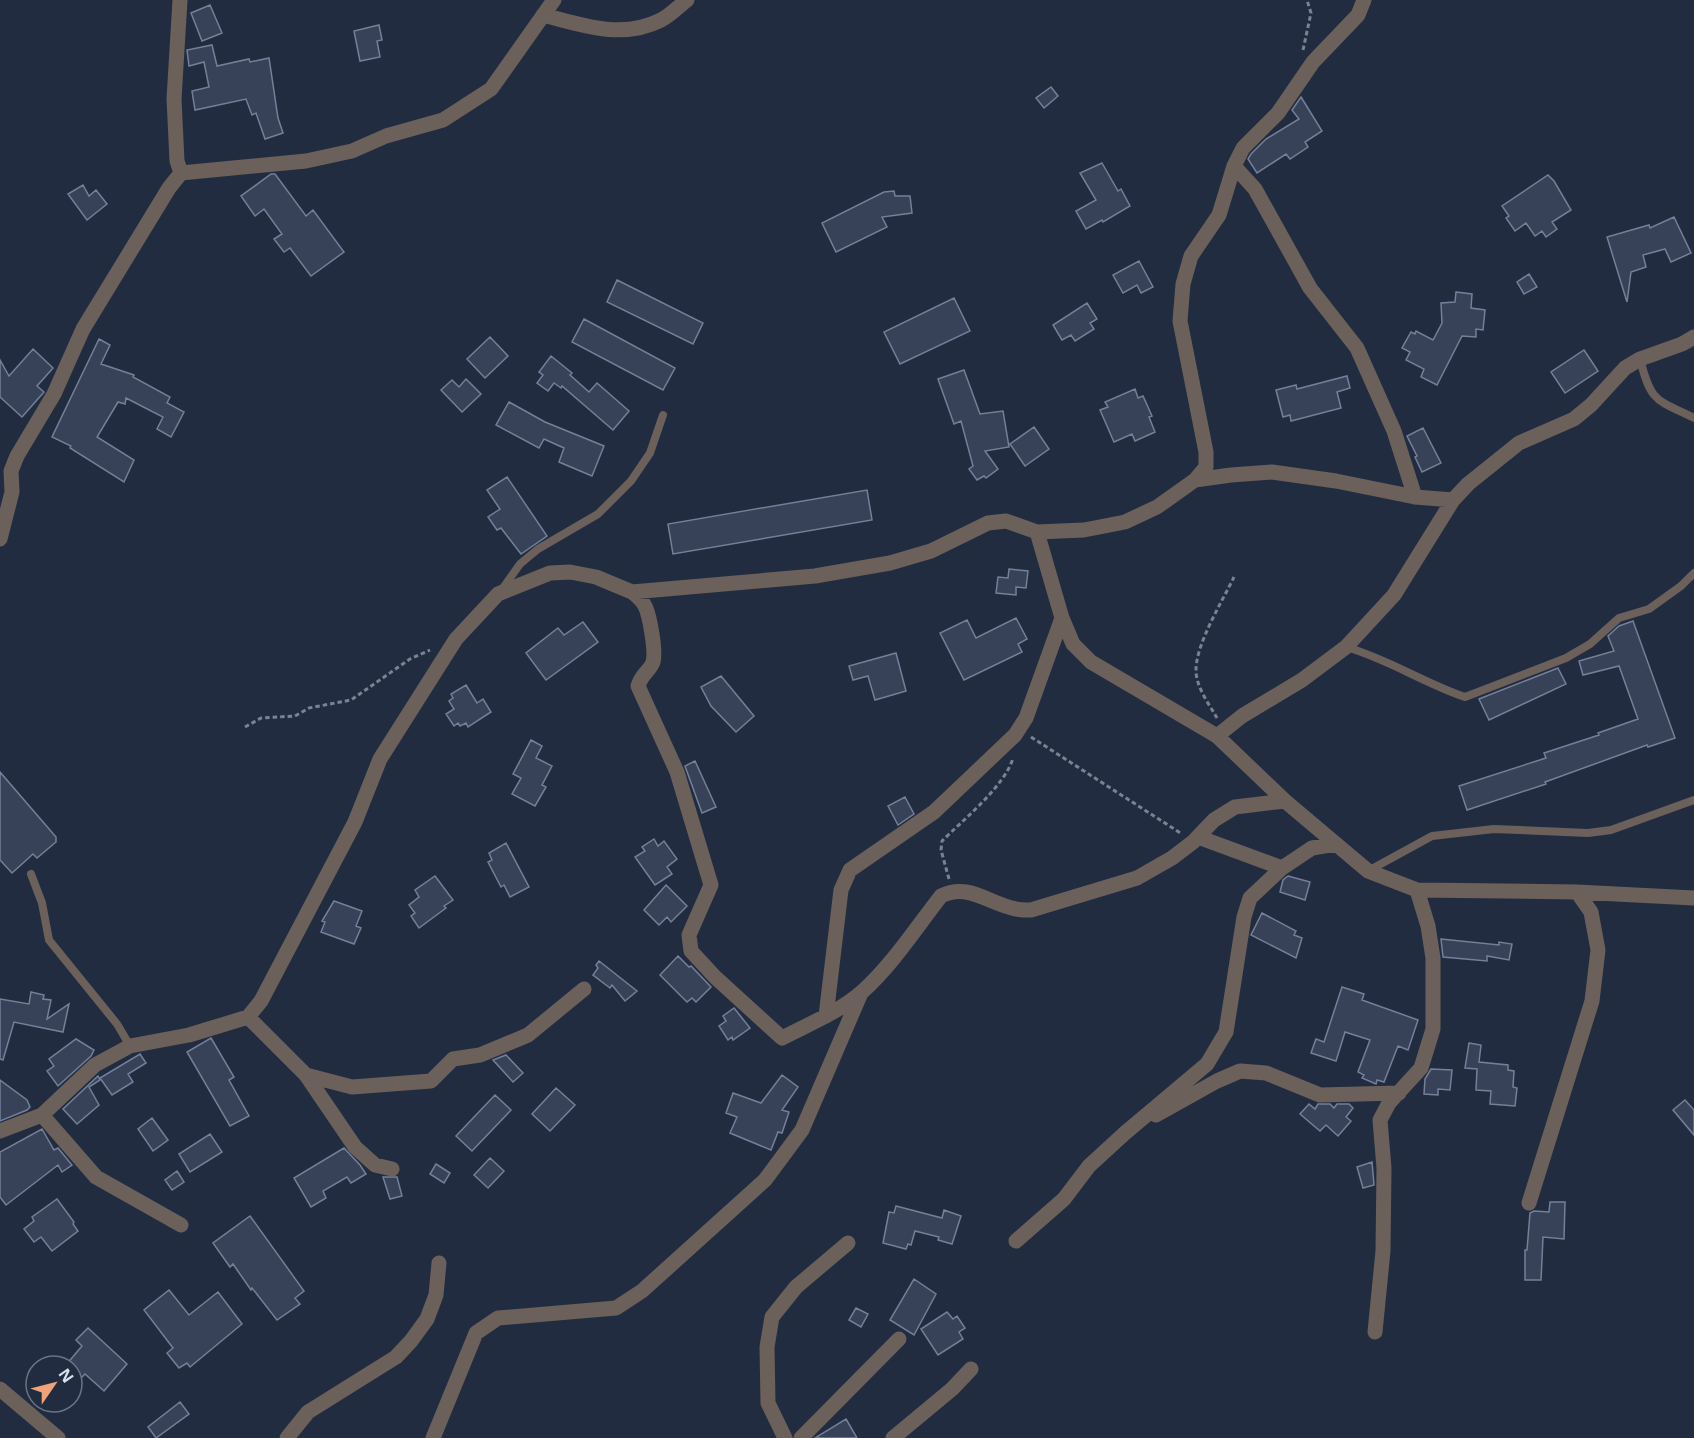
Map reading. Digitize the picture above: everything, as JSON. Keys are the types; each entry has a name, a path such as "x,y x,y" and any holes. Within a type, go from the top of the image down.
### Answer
{"street":[{"path":"180,0 174,99 177,161 181,173"},
{"path":"0,539 12,492 11,471 17,456 54,394 83,329 169,188 181,173 306,161 352,150 387,136 443,120 491,89 554,0"},
{"path":"543,15 596,29 615,31 644,27 663,19 687,0"},
{"path":"0,1131 42,1115 95,1065 130,1046 189,1035 248,1017 261,1001 355,822 380,759 456,639 498,594 550,573 570,572 596,577 632,591 815,576 890,563 931,551 988,523 1006,521 1037,532 1084,530 1125,522 1157,507 1195,480 1206,468 1206,452 1180,321 1183,284 1191,256 1219,215 1234,166 1243,148 1278,113 1313,63 1358,15 1364,0"},
{"path":"1234,166 1255,189 1310,288 1357,348 1394,431 1415,497"},
{"path":"1220,734 1242,716 1302,680 1346,648 1394,595 1453,500 1468,484 1519,442 1574,419 1591,405 1625,368 1640,358 1682,344 1694,337"},
{"path":"1195,480 1272,472 1336,481 1415,497 1453,500"},
{"path":"1037,532 1062,618 1073,644 1091,662 1220,734 1285,801 1368,871 1417,890 1577,892 1694,898"},
{"path":"632,591 644,604 649,617 654,656 653,664 641,677 638,686 677,772 711,885 689,935 691,951 715,978 782,1038 826,1016 861,993 890,963 941,896 952,890 966,891 1015,909 1030,910 1137,878 1172,858 1196,840 1214,820 1235,807 1285,801"},
{"path":"826,1016 841,890 850,870 934,812 1017,732 1026,718 1062,618"},
{"path":"1196,840 1282,868"},
{"path":"1016,1241 1064,1199 1089,1166 1125,1132 1208,1064 1226,1032 1244,917 1250,898 1282,868 1312,848 1336,844"},
{"path":"1375,1332 1383,1251 1384,1168 1380,1120 1389,1103 1421,1068 1433,1029 1433,958 1428,926 1417,890"},
{"path":"1529,1203 1592,1000 1598,950 1591,912 1577,892"},
{"path":"306,1075 352,1087 431,1081 453,1059 480,1055 528,1035 584,989"},
{"path":"432,1438 476,1333 498,1318 616,1308 642,1291 765,1180 802,1130 861,993"},
{"path":"248,1017 306,1075 355,1147 375,1165 392,1169"},
{"path":"1125,1132 1217,1081 1240,1071 1266,1074 1320,1095 1399,1093"},
{"path":"42,1115 96,1177 181,1226"},
{"path":"785,1438 768,1403 766,1347 772,1317 796,1287 848,1243"},
{"path":"287,1438 308,1412 396,1357 411,1341 427,1319 436,1295 439,1263"},
{"path":"801,1438 899,1340"},
{"path":"893,1438 952,1389 971,1369"},
{"path":"0,1389 58,1438"}],"lane":[{"path":"1640,358 1650,393 1659,401 1694,418"},
{"path":"498,594 520,564 538,549 598,514 631,481 650,453 663,415"},
{"path":"1346,648 1373,655 1447,691 1465,697 1566,658 1590,645 1619,618 1649,609 1681,586 1694,573"},
{"path":"1368,871 1432,836 1494,829 1588,832 1611,830 1694,800"},
{"path":"31,874 42,903 49,940 117,1024 130,1046"}],"path":[{"path":"1302,54 1311,13 1306,0"},
{"path":"1220,734 1201,691 1196,673 1198,651 1234,577"},
{"path":"245,727 261,718 296,716 309,708 351,700 410,659 456,639"},
{"path":"952,890 941,850 942,841 999,783 1010,768 1017,732 1196,840"}],"building":[{"path":"210,5 222,33 202,41 191,13"},
{"path":"379,25 382,40 377,41 380,57 360,61 354,31"},
{"path":"212,45 217,66 249,59 250,62 269,58 278,118 283,133 265,139 256,113 252,115 246,99 195,110 192,91 209,87 204,62 189,66 187,50"},
{"path":"1051,87 1058,96 1044,108 1036,98"},
{"path":"1301,97 1322,131 1305,142 1308,147 1290,159 1286,154 1257,173 1248,159 1266,139 1299,119 1292,110"},
{"path":"1102,163 1118,191 1121,189 1130,206 1086,229 1076,211 1096,200 1080,173"},
{"path":"271,174 275,174 306,216 313,210 344,252 311,276 290,248 284,252 274,239 282,234 264,209 255,216 241,196"},
{"path":"1548,175 1571,210 1552,222 1557,229 1546,237 1542,231 1535,236 1526,223 1515,231 1506,218 1509,216 1502,206"},
{"path":"83,185 89,196 96,190 107,204 87,220 68,194"},
{"path":"894,191 895,196 910,196 912,213 882,217 887,227 836,252 822,223 884,192"},
{"path":"1674,217 1691,253 1671,262 1665,249 1643,255 1646,267 1631,272 1627,302 1607,237 1649,225 1650,228"},
{"path":"1139,261 1153,287 1141,293 1137,285 1123,293 1113,275"},
{"path":"1529,274 1537,287 1524,294 1517,282"},
{"path":"617,280 703,323 693,344 607,302"},
{"path":"1456,292 1472,294 1471,308 1485,310 1483,330 1476,329 1476,337 1462,336 1437,385 1421,377 1424,369 1406,360 1410,352 1402,348 1411,332 1415,334 1416,331 1433,340 1442,323 1441,303 1455,302"},
{"path":"954,298 970,331 900,364 884,332"},
{"path":"1087,303 1097,319 1090,323 1094,329 1075,341 1071,335 1062,340 1053,325"},
{"path":"584,319 675,368 663,390 572,342"},
{"path":"490,337 508,356 485,378 467,359"},
{"path":"99,339 110,345 101,364 134,375 133,377 170,397 167,403 184,412 171,437 157,429 163,417 126,398 125,404 118,402 97,437 134,460 124,482 70,448 71,446 52,437"},
{"path":"33,349 53,368 37,386 44,392 22,417 0,397 0,360 9,376"},
{"path":"1584,350 1598,371 1565,393 1551,372"},
{"path":"551,356 572,373 570,375 589,392 597,383 629,411 613,430 562,386 561,388 554,383 548,391 537,383 543,375 539,372"},
{"path":"964,370 980,414 1003,411 1009,447 985,451 998,469 986,478 984,476 977,480 969,469 973,466 961,421 954,424 938,379"},
{"path":"1347,376 1350,388 1337,392 1341,408 1291,421 1290,415 1283,417 1276,390 1296,385 1297,389"},
{"path":"466,379 481,394 462,412 441,390 452,380 459,387"},
{"path":"1135,389 1138,398 1143,396 1152,416 1149,417 1155,432 1135,441 1132,434 1114,442 1100,410 1108,407 1105,402"},
{"path":"509,402 545,422 604,446 592,476 559,462 564,448 544,439 539,448 496,425"},
{"path":"1034,427 1049,449 1025,466 1010,444"},
{"path":"1423,428 1441,463 1422,472 1407,436"},
{"path":"507,477 547,536 521,554 501,528 497,530 488,517 500,509 487,490"},
{"path":"867,490 872,520 673,554 668,524"},
{"path":"1009,569 1028,571 1026,588 1016,587 1016,595 996,593 998,577 1008,578"},
{"path":"1016,618 1027,639 1018,644 1022,652 964,680 940,633 967,620 976,638"},
{"path":"1633,621 1675,738 1648,747 1647,745 1545,782 1546,784 1467,810 1459,786 1546,758 1544,753 1638,719 1619,666 1583,675 1579,661 1614,651 1608,636 1619,626"},
{"path":"583,622 598,642 546,680 526,653 558,628 564,635"},
{"path":"896,653 906,691 875,700 868,676 853,680 849,666"},
{"path":"1558,668 1566,684 1489,720 1479,699"},
{"path":"721,676 754,716 736,732 711,706 701,687"},
{"path":"466,685 477,703 483,699 491,712 468,727 466,723 460,726 458,723 454,726 446,714 454,709 449,701 453,698 451,694"},
{"path":"531,740 542,746 536,758 552,766 542,785 546,787 535,806 512,794 521,778 513,774"},
{"path":"695,761 716,807 702,813 685,766"},
{"path":"0,772 56,837 56,842 37,858 33,854 12,873 0,860"},
{"path":"905,797 914,814 898,825 888,806"},
{"path":"654,839 658,846 664,841 677,859 667,867 672,874 655,885 635,857 645,851 642,847"},
{"path":"506,843 529,887 510,897 504,885 501,887 488,862 492,860 489,853"},
{"path":"435,876 453,900 419,928 411,916 415,913 409,905 419,897 415,890"},
{"path":"1288,876 1310,882 1305,900 1280,892 1283,880"},
{"path":"666,885 687,906 671,922 667,917 659,925 644,910"},
{"path":"334,901 362,911 356,926 361,928 354,944 321,932 325,922 322,921"},
{"path":"1262,913 1296,931 1294,935 1302,938 1296,958 1251,935"},
{"path":"1441,939 1499,945 1499,942 1512,944 1509,960 1487,956 1487,961 1443,957"},
{"path":"678,956 711,987 696,1002 692,998 687,1002 660,975"},
{"path":"599,961 637,991 625,1001 612,985 610,988 593,975 598,968 596,965"},
{"path":"1342,987 1364,994 1362,1000 1418,1020 1408,1050 1398,1046 1384,1082 1377,1080 1376,1084 1362,1078 1364,1075 1358,1072 1370,1040 1345,1032 1336,1061 1311,1053 1316,1039 1324,1042"},
{"path":"31,992 44,995 43,999 51,1000 47,1019 69,1004 63,1032 14,1022 3,1060 0,1059 0,999 29,1004"},
{"path":"734,1008 750,1028 733,1040 732,1037 728,1040 719,1026 726,1021 723,1016"},
{"path":"211,1038 234,1077 229,1080 249,1116 230,1126 187,1052"},
{"path":"76,1039 94,1050 91,1056 58,1086 47,1071 54,1066 49,1059"},
{"path":"1469,1043 1481,1045 1479,1062 1508,1065 1508,1070 1514,1071 1513,1087 1517,1088 1515,1106 1490,1104 1491,1091 1476,1090 1477,1069 1465,1068"},
{"path":"140,1054 146,1063 128,1074 133,1082 112,1095 100,1078"},
{"path":"506,1055 523,1073 513,1082 493,1060"},
{"path":"1431,1069 1452,1070 1450,1090 1438,1089 1438,1095 1424,1094 1425,1079"},
{"path":"782,1075 798,1087 782,1110 789,1112 782,1133 778,1132 771,1150 730,1133 737,1117 726,1113 733,1093 761,1103"},
{"path":"98,1076 100,1080 89,1087 99,1105 77,1124 63,1109"},
{"path":"0,1080 27,1100 30,1107 0,1121"},
{"path":"556,1088 575,1105 550,1131 532,1114"},
{"path":"495,1095 511,1110 472,1151 456,1136"},
{"path":"1685,1100 1694,1110 1694,1135 1673,1110"},
{"path":"1309,1104 1315,1109 1318,1104 1330,1104 1334,1108 1337,1104 1349,1104 1353,1108 1346,1117 1351,1121 1338,1136 1326,1125 1320,1131 1300,1114"},
{"path":"152,1118 168,1140 153,1151 138,1129"},
{"path":"42,1129 54,1150 58,1148 72,1165 62,1172 58,1165 6,1205 0,1197 0,1152"},
{"path":"210,1134 222,1152 190,1172 179,1154"},
{"path":"344,1148 366,1174 351,1183 347,1177 323,1191 326,1198 311,1207 294,1178"},
{"path":"490,1158 504,1171 488,1188 474,1175"},
{"path":"1372,1162 1374,1185 1363,1188 1357,1167"},
{"path":"436,1164 450,1173 444,1183 430,1174"},
{"path":"177,1171 184,1182 172,1190 165,1180"},
{"path":"383,1177 397,1177 402,1196 390,1199"},
{"path":"57,1199 78,1231 52,1251 41,1237 34,1242 24,1229 34,1221 32,1217"},
{"path":"1550,1202 1565,1202 1564,1239 1543,1237 1541,1280 1525,1280 1525,1250 1527,1250 1530,1213 1549,1212"},
{"path":"896,1206 942,1218 944,1210 961,1216 952,1244 938,1240 939,1237 915,1231 911,1245 908,1244 906,1249 883,1243 889,1212 894,1213"},
{"path":"250,1216 304,1291 295,1298 300,1304 277,1320 252,1288 251,1290 233,1264 230,1267 213,1243"},
{"path":"914,1279 936,1294 914,1335 890,1320"},
{"path":"169,1290 189,1315 218,1292 242,1324 190,1367 187,1363 179,1368 167,1353 173,1348 144,1310"},
{"path":"856,1308 868,1314 861,1327 849,1320"},
{"path":"947,1312 953,1319 957,1316 965,1328 959,1332 963,1339 938,1355 921,1329"},
{"path":"88,1328 127,1364 104,1391 84,1375 84,1354 75,1354 82,1346 76,1340"},
{"path":"180,1402 189,1414 156,1438 148,1427"},
{"path":"846,1419 857,1438 815,1438"}]}
